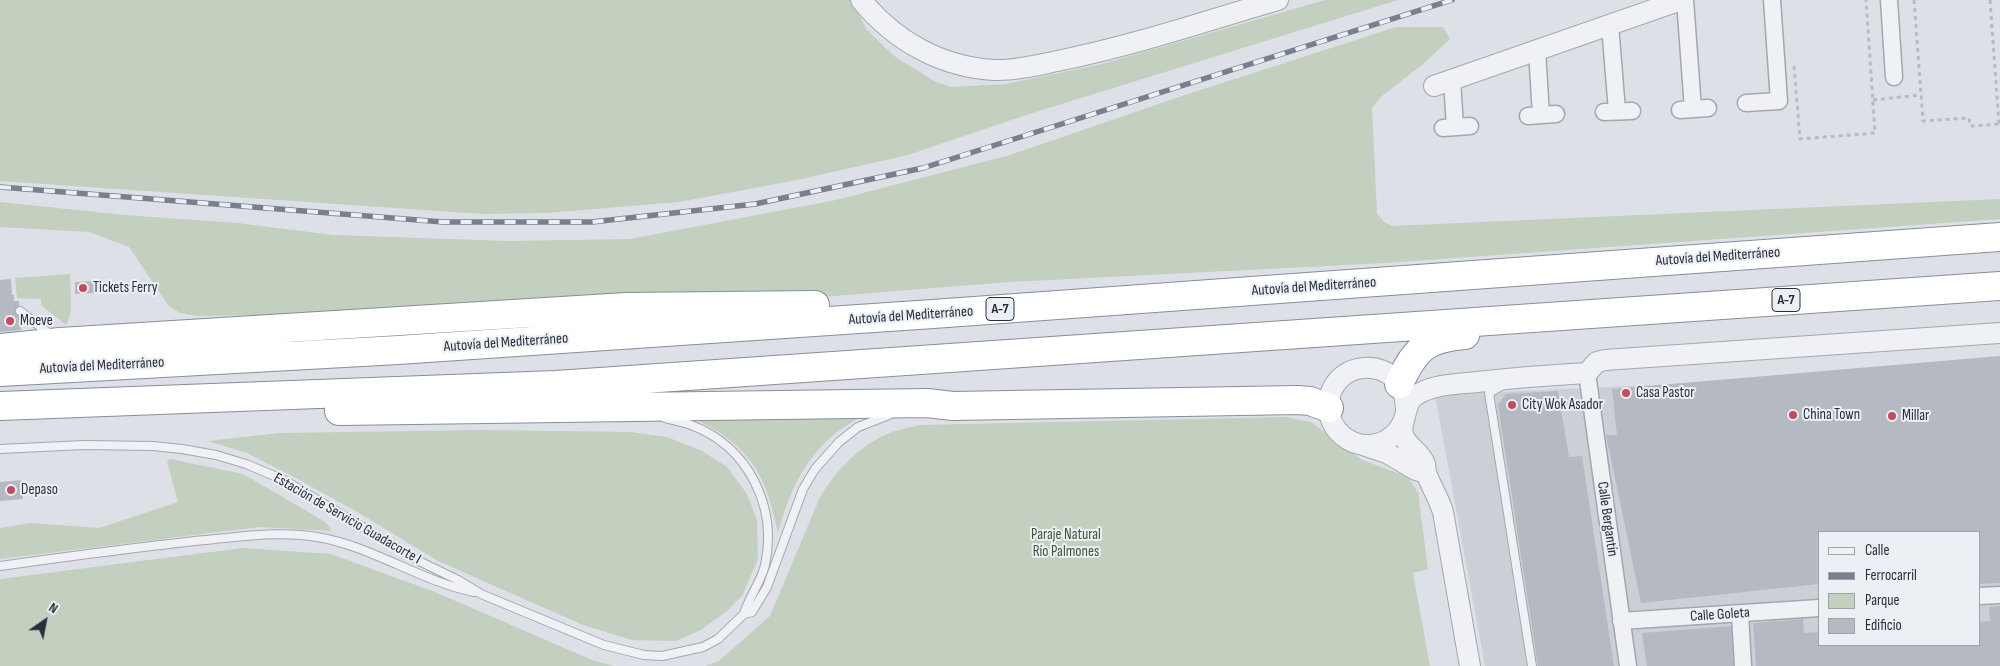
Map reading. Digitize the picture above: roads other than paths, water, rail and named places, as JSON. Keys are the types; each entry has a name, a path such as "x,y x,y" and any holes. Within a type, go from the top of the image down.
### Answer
{"highway":[{"name":"Autovía del Mediterráneo","path":"0,372 398,350 933,314 2000,237"},
{"name":"A-7","path":"0,407 556,384 2000,286"},
{"path":"0,348 60,342 626,307 894,303 933,314"},
{"path":"1399,384 1414,356 1425,345 1444,336 1554,330 1571,314"},
{"path":"0,407 31,418 551,408 927,403 952,406 1298,400 1310,400 1329,408"}],"street":[{"path":"861,0 893,33 916,48 939,59 996,70 1043,64 1095,53 1278,0"},
{"path":"1456,127 1443,83 1681,0"},
{"path":"1685,0 1694,109"},
{"path":"1746,103 1778,101 1772,0"},
{"path":"1889,0 1894,77"},
{"path":"1610,24 1617,111"},
{"path":"1537,50 1542,115"},
{"path":"1359,444 1378,444 1386,440 1400,428 1410,400 1415,395 1441,386 1587,373 1597,362 1614,360 2000,333"},
{"path":"1426,473 1416,470 1387,453 1342,436 1336,429 1329,408 1331,393 1335,385 1349,372 1367,367 1385,372 1399,384 1406,401 1402,431 1404,437 1425,463 1426,473 1443,512 1470,666"},
{"name":"Calle Bergantín","path":"1587,373 1628,666"},
{"path":"1980,596 2000,594"},
{"name":"Calle Goleta","path":"1621,621 1818,608"},
{"path":"1740,614 1743,666"}],"lane":[{"path":"20,311 60,342"},
{"path":"1514,378 1489,393 1532,666"},
{"path":"910,412 952,406"},
{"path":"551,408 651,416 691,425 710,434 731,450 749,471 762,494 767,523 767,552 764,567 747,603 744,614"},
{"name":"Estación de Servicio Guadacorte I","path":"0,449 84,444 152,446 190,450 246,464 284,480 422,562 481,594 604,645 644,655 662,656 704,647 718,639 744,614 752,612 767,587 803,489 814,469 839,442 858,426 885,415 894,414"},
{"name":"Estación de Servicio Guadacorte I","path":"0,566 155,545 274,534 317,537 353,547 456,588 481,594"}],"railway":[{"path":"0,187 443,222 592,222 755,204 923,168 1452,0"}],"place":[{"name":"Tickets Ferry","path":"83,288"},
{"name":"Moeve","path":"10,321"},
{"name":"Casa Pastor","path":"1626,393"},
{"name":"City Wok Asador","path":"1512,405"},
{"name":"China Town","path":"1793,415"},
{"name":"Millar","path":"1892,416"},
{"name":"Depaso","path":"11,490"}],"park label":[{"name":"Paraje Natural Río Palmones","path":"1066,544"}]}
